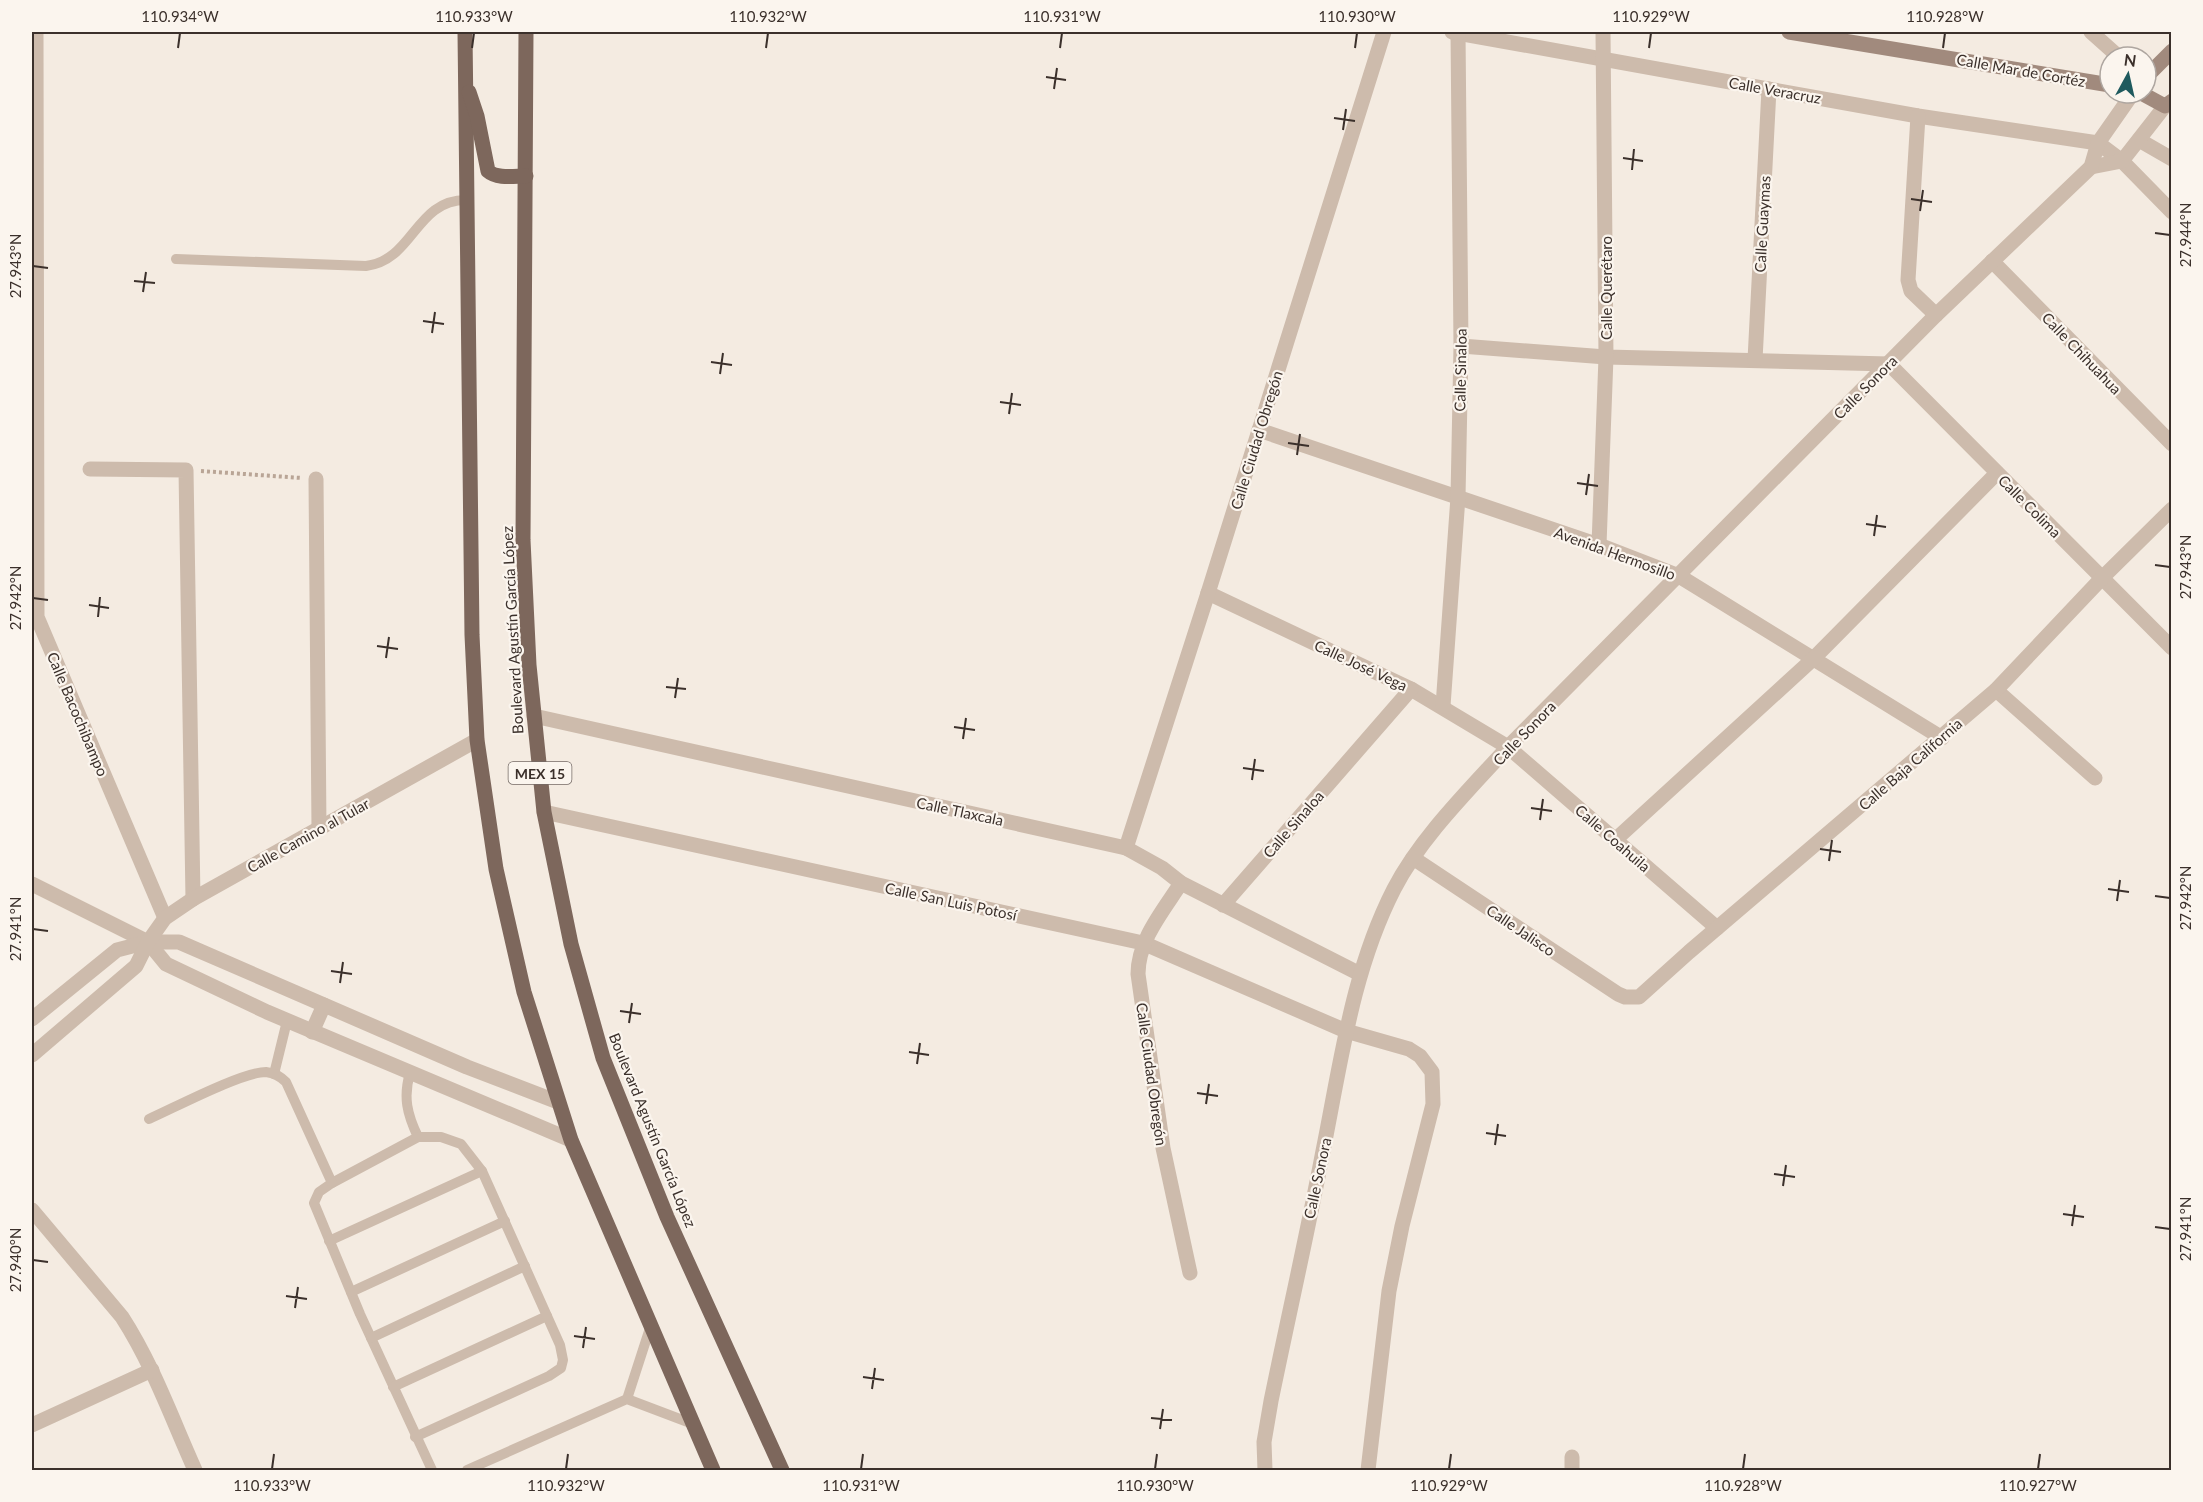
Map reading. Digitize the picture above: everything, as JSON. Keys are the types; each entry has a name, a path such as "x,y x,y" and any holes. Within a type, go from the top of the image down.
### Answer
{"main road":[{"path":"465,32 472,635 477,740 499,880 524,992 571,1140 713,1470"},
{"name":"Boulevard Agustín García López","path":"526,32 523,540 529,665 544,812 571,944 603,1058 667,1217 782,1470"},
{"path":"465,83 475,108 488,171 492,175 525,177"}],"street":[{"name":"Calle Bacochibampo","path":"36,32 34,616 165,918"},
{"name":"Calle Ciudad Obregón","path":"1126,848 1384,32"},
{"name":"Calle Veracruz","path":"1455,32 1918,116 2098,143"},
{"name":"Calle Sinaloa","path":"1443,706 1458,497 1461,346 1455,32"},
{"name":"Calle Querétaro","path":"1599,545 1606,357 1603,32"},
{"name":"Calle Mar de Cortéz","path":"1789,32 2098,83"},
{"path":"2091,32 2106,45"},
{"path":"2158,65 2172,51"},
{"name":"Calle Guaymas","path":"1755,360 1769,89"},
{"path":"2125,105 2098,143 2091,167 2122,161 2169,104"},
{"path":"1918,116 1908,280 1911,291 1936,315"},
{"path":"2139,140 2172,159"},
{"path":"2098,143 2122,161 2172,212"},
{"name":"Calle Sonora","path":"1265,1470 1264,1442 1271,1401 1346,1031 1360,974 1376,930 1394,888 1413,858 1508,747 1936,315 2091,167"},
{"name":"Calle Chihuahua","path":"1992,261 2172,444"},
{"path":"1461,346 1606,357 1889,364"},
{"name":"Calle Colima","path":"1889,364 2172,648"},
{"name":"Avenida Hermosillo","path":"1259,430 1599,545 1679,576 1942,738"},
{"path":"90,469 186,470 193,899"},
{"path":"1615,840 1813,659 1997,474"},
{"path":"316,479 319,829"},
{"name":"Calle Baja California","path":"1632,998 1639,997 1647,991 1996,690 2102,578 2172,509"},
{"name":"Calle José Vega","path":"1208,593 1411,688 1508,747"},
{"name":"Calle Sinaloa","path":"1222,905 1411,688"},
{"path":"1996,690 2095,778"},
{"name":"Calle Tlaxcala","path":"534,716 1126,848 1162,868 1181,883 1360,974"},
{"name":"Calle Camino al Tular","path":"32,1055 136,966 148,942 165,918 193,899 477,740"},
{"name":"Calle Coahuila","path":"1508,747 1718,928"},
{"name":"Calle San Luis Potosí","path":"544,812 1143,943 1346,1031 1409,1049 1420,1056 1432,1072 1433,1104 1402,1226 1389,1290 1368,1470"},
{"name":"Calle Jalisco","path":"1413,858 1618,994 1632,998"},
{"name":"Calle Ciudad Obregón","path":"1181,883 1143,943 1138,974 1163,1148 1190,1273"},
{"path":"32,884 148,942 166,964 286,1021 571,1140"},
{"path":"32,1019 117,950 148,942 179,942 467,1067 558,1102"},
{"path":"312,1032 324,1005"},
{"path":"32,1210 122,1317 152,1370 195,1470"},
{"path":"32,1425 152,1370"}],"lane":[{"path":"176,259 378,265 402,247 430,213 447,202 466,200"},
{"path":"274,1074 286,1021"},
{"path":"149,1119 257,1073 280,1076 286,1082 332,1183"},
{"path":"410,1073 405,1096 406,1108 418,1137"},
{"path":"416,1437 559,1371 563,1364 563,1355 547,1316 482,1171 461,1144 441,1137 418,1137 332,1183 319,1192 314,1203 371,1338 416,1437 432,1470"},
{"path":"329,1241 482,1171"},
{"path":"351,1292 505,1221"},
{"path":"371,1338 525,1266"},
{"path":"393,1387 547,1316"},
{"path":"627,1399 650,1328"},
{"path":"467,1470 627,1399 693,1424"}],"path":[{"path":"186,470 316,479"}]}
